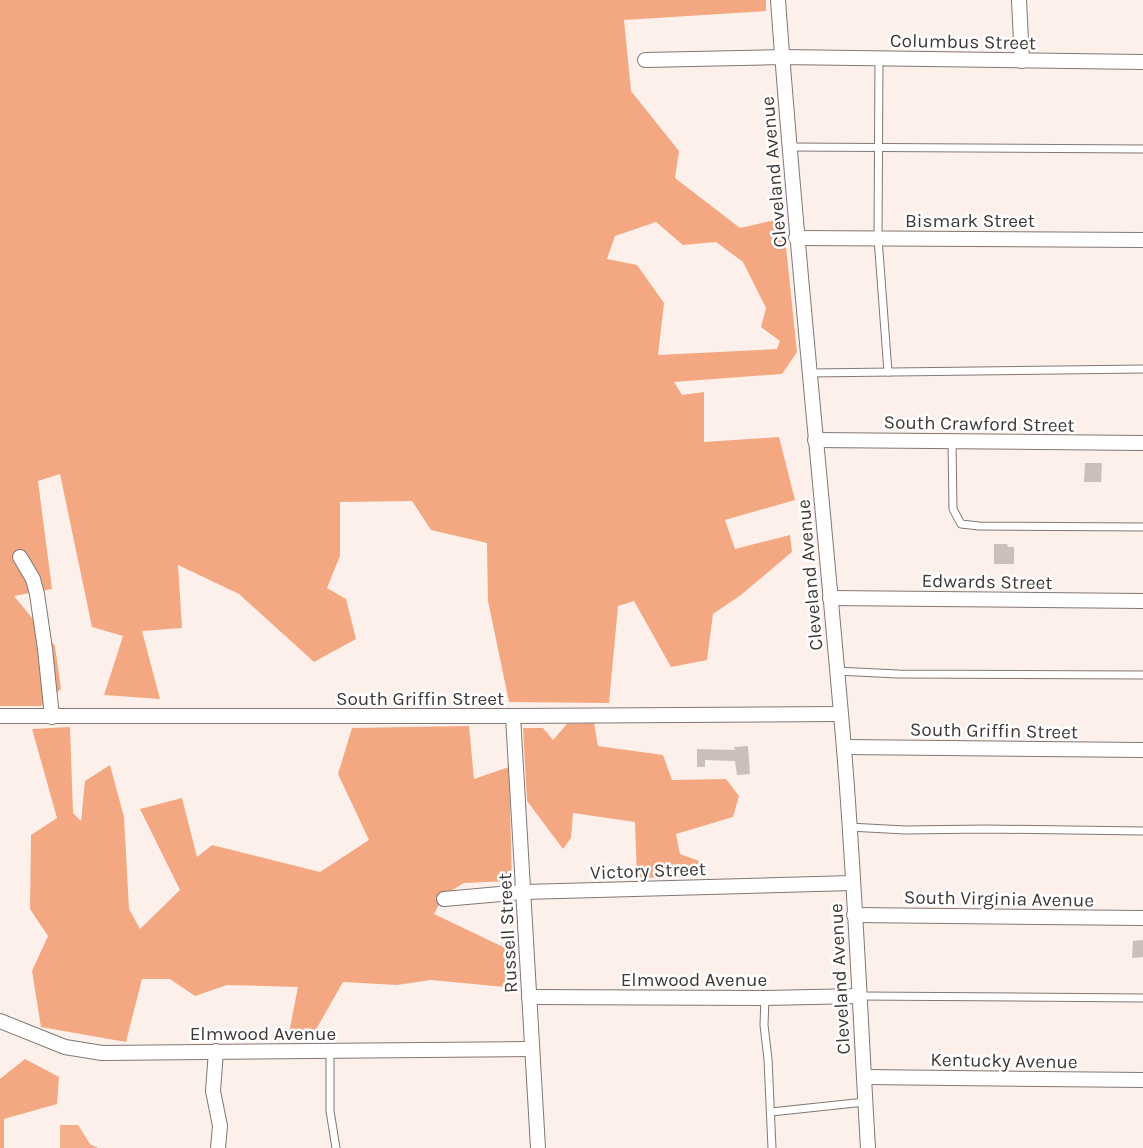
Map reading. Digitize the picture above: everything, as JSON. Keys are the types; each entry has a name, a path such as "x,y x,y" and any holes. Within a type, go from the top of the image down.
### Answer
{"street":[{"name":"Cleveland Avenue","path":"778,0 796,238 844,747 868,1148"},
{"path":"1019,0 1022,61"},
{"name":"Columbus Street","path":"645,60 782,57 1143,62"},
{"name":"Bismark Street","path":"796,238 1143,240"},
{"name":"South Crawford Street","path":"815,440 1143,443"},
{"path":"20,557 33,579 37,594 52,717"},
{"name":"Edwards Street","path":"830,598 1143,601"},
{"name":"South Griffin Street","path":"0,716 840,714"},
{"name":"Russell Street","path":"513,716 538,1148"},
{"name":"South Griffin Street","path":"844,747 1143,750"},
{"name":"Victory Street","path":"444,899 523,892 852,883"},
{"name":"South Virginia Avenue","path":"854,915 1143,918"},
{"name":"Elmwood Avenue","path":"529,997 765,998 859,996"},
{"name":"Elmwood Avenue","path":"0,1021 66,1047 102,1053 532,1049"},
{"path":"216,1051 213,1091 220,1126 218,1148"},
{"name":"Kentucky Avenue","path":"864,1077 1143,1080"}],"lane":[{"path":"879,58 878,238 888,372"},
{"path":"790,147 1143,149"},
{"path":"810,373 1143,369"},
{"path":"952,442 953,509 961,524 979,526 1143,527"},
{"path":"836,671 898,674 1143,675"},
{"path":"849,827 904,830 1143,831"},
{"path":"859,996 1143,998"},
{"path":"765,998 764,1025 768,1059 772,1148"},
{"path":"330,1052 330,1111 336,1148"},
{"path":"771,1112 865,1102"}],"shaded area":[{"path":"0,0 766,0 766,11 624,20 631,91 679,151 675,178 740,228 783,218 797,352 782,374 674,382 682,395 704,392 704,442 779,437 795,500 725,520 735,549 790,535 792,552 741,595 713,614 707,660 671,667 634,601 618,606 609,703 509,702 488,601 487,543 431,530 412,501 340,502 340,556 327,588 346,599 356,639 314,662 239,594 178,565 182,628 142,631 160,699 104,695 123,636 92,627 60,474 38,481 52,589 14,596 55,646 61,689 41,706 0,706","holes":["656,222 683,245 716,242 743,262 766,308 761,327 780,341 777,349 658,355 664,303 637,265 607,259 615,236"]},
{"path":"594,723 598,746 663,755 672,780 726,779 739,796 733,817 676,834 680,854 699,861 700,876 637,878 635,822 573,813 571,838 563,849 527,801 523,728 543,728 553,740 567,724"},
{"path":"469,726 474,779 509,767 512,881 464,883 444,895 434,914 516,953 516,988 431,980 397,985 343,982 310,1040 288,1038 298,987 227,985 195,996 170,979 142,979 126,1042 41,1027 32,971 48,936 30,909 31,835 57,818 32,729 70,727 73,813 81,821 85,781 110,765 124,817 129,909 140,929 180,890 140,809 182,798 197,857 212,845 320,872 369,840 338,774 352,728"},
{"path":"25,1059 59,1077 57,1104 4,1119 4,1148 0,1148 0,1079"},
{"path":"60,1125 78,1125 90,1144 98,1148 60,1148"}],"building":[{"path":"1085,463 1102,463 1101,482 1084,482"},
{"path":"994,544 1007,544 1008,547 1014,547 1014,564 994,564"},
{"path":"748,746 750,774 737,775 735,761 705,760 705,767 697,767 697,749 735,750 734,747"},
{"path":"1143,940 1143,957 1132,958 1133,941"}]}
